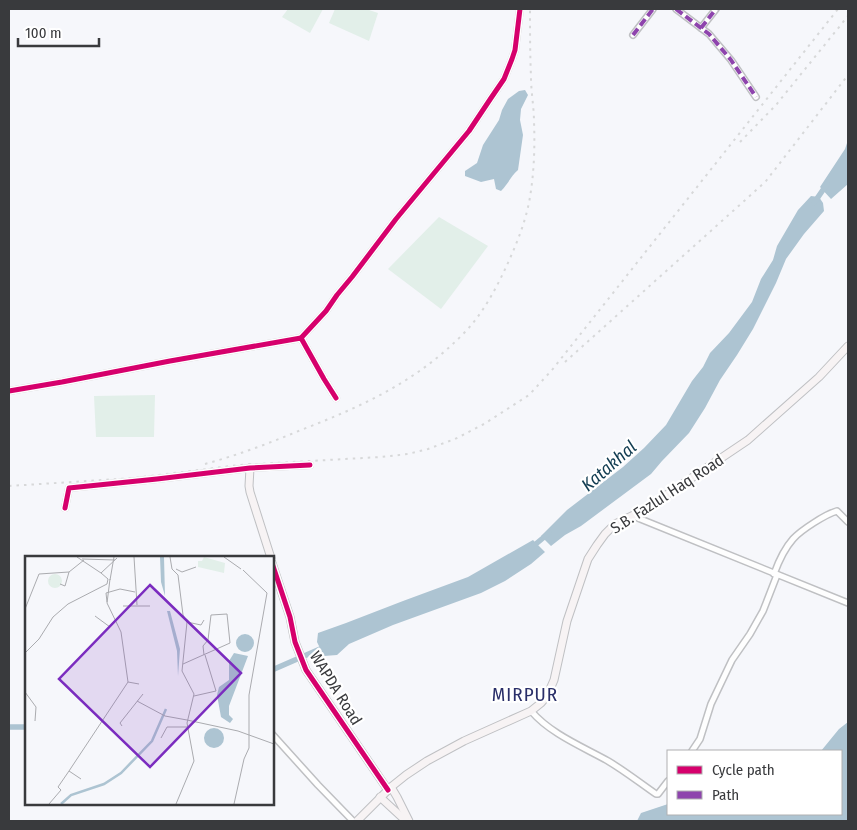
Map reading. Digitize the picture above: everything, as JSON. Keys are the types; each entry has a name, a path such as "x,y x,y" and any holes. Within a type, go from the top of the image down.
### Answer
{"main road":[{"name":"S.B. Fazlul Haq Road","path":"355,821 406,775 427,761 464,741 531,711 541,704 554,680 567,621 588,559 596,545 615,524 650,506 748,440 819,377 848,346"},
{"path":"250,468 250,492 270,556"},
{"name":"WAPDA Road","path":"274,569 290,617 295,642 306,670 390,789 397,796 408,821"},
{"name":"WAPDA Road","path":"380,797 408,821"}],"street":[{"path":"9,392 170,360 301,338 326,312 396,219 469,131 504,79 515,50 520,9"},
{"path":"633,35 653,9"},
{"path":"676,9 709,34 731,60 756,97"},
{"path":"701,28 716,9"},
{"path":"301,338 336,398"},
{"path":"65,508 69,488 250,468 310,465"},
{"path":"693,750 700,739 711,704 732,660 763,611 779,562 793,539 808,527 837,511 848,522"},
{"path":"633,516 848,603"},
{"path":"531,711 552,731 610,763 656,794 667,782"},
{"path":"274,736 318,785 355,821"}],"shaded area":[{"path":"288,9 323,9 310,33 282,17"},
{"path":"335,9 366,9 378,13 369,41 329,23"},
{"path":"439,217 488,246 441,309 388,269"},
{"path":"155,395 154,437 96,437 94,396"}],"water":[{"path":"525,90 528,95 521,109 520,120 523,135 518,170 501,191 496,189 494,179 481,182 465,176 465,171 477,163 483,145 499,120 508,99 519,91"},
{"path":"848,140 848,184 831,199 820,187 845,149"},
{"path":"811,196 819,197 823,203 824,211 786,259 753,329 689,433 651,474 551,546 541,536 567,510 623,467 666,425 710,353 729,333 752,302 761,279 773,260 777,246 798,210"},
{"path":"533,540 545,552 505,581 481,593 393,625 349,644 337,655 324,656 317,642 318,633 468,577"},
{"path":"848,722 848,821 637,821 641,813 667,804 667,815 842,815 842,750 822,750 839,729"}],"waterway":[{"name":"Katakhal","path":"814,203 827,184"},
{"name":"Katakhal","path":"531,548 549,533"},
{"name":"Katakhal","path":"274,669 327,646"},
{"name":"Katakhal","path":"9,727 25,727"}],"railway":[{"path":"205,464 242,453 289,435 346,411 389,390 428,365 465,332 478,317 494,292 511,257 524,223 530,197 534,141 530,9"},
{"path":"9,486 134,478 239,465 408,454 455,439 484,424 529,395 552,370 838,9"},
{"path":"740,142 776,105 848,16"},
{"path":"565,362 766,181 848,75"}],"marked path":[{"path":"633,35 653,9"},
{"path":"676,9 709,34 731,60 756,97"},
{"path":"701,28 716,9"}],"cycle path":[{"path":"301,338 326,311 396,219 469,131 504,79 515,50 520,9"},
{"path":"9,391 301,338 336,398"},
{"path":"65,508 69,488 250,468 310,465"},
{"path":"274,569 290,617 295,642 306,670 388,790"}],"district":[{"name":"MIRPUR","path":"525,694"}]}
